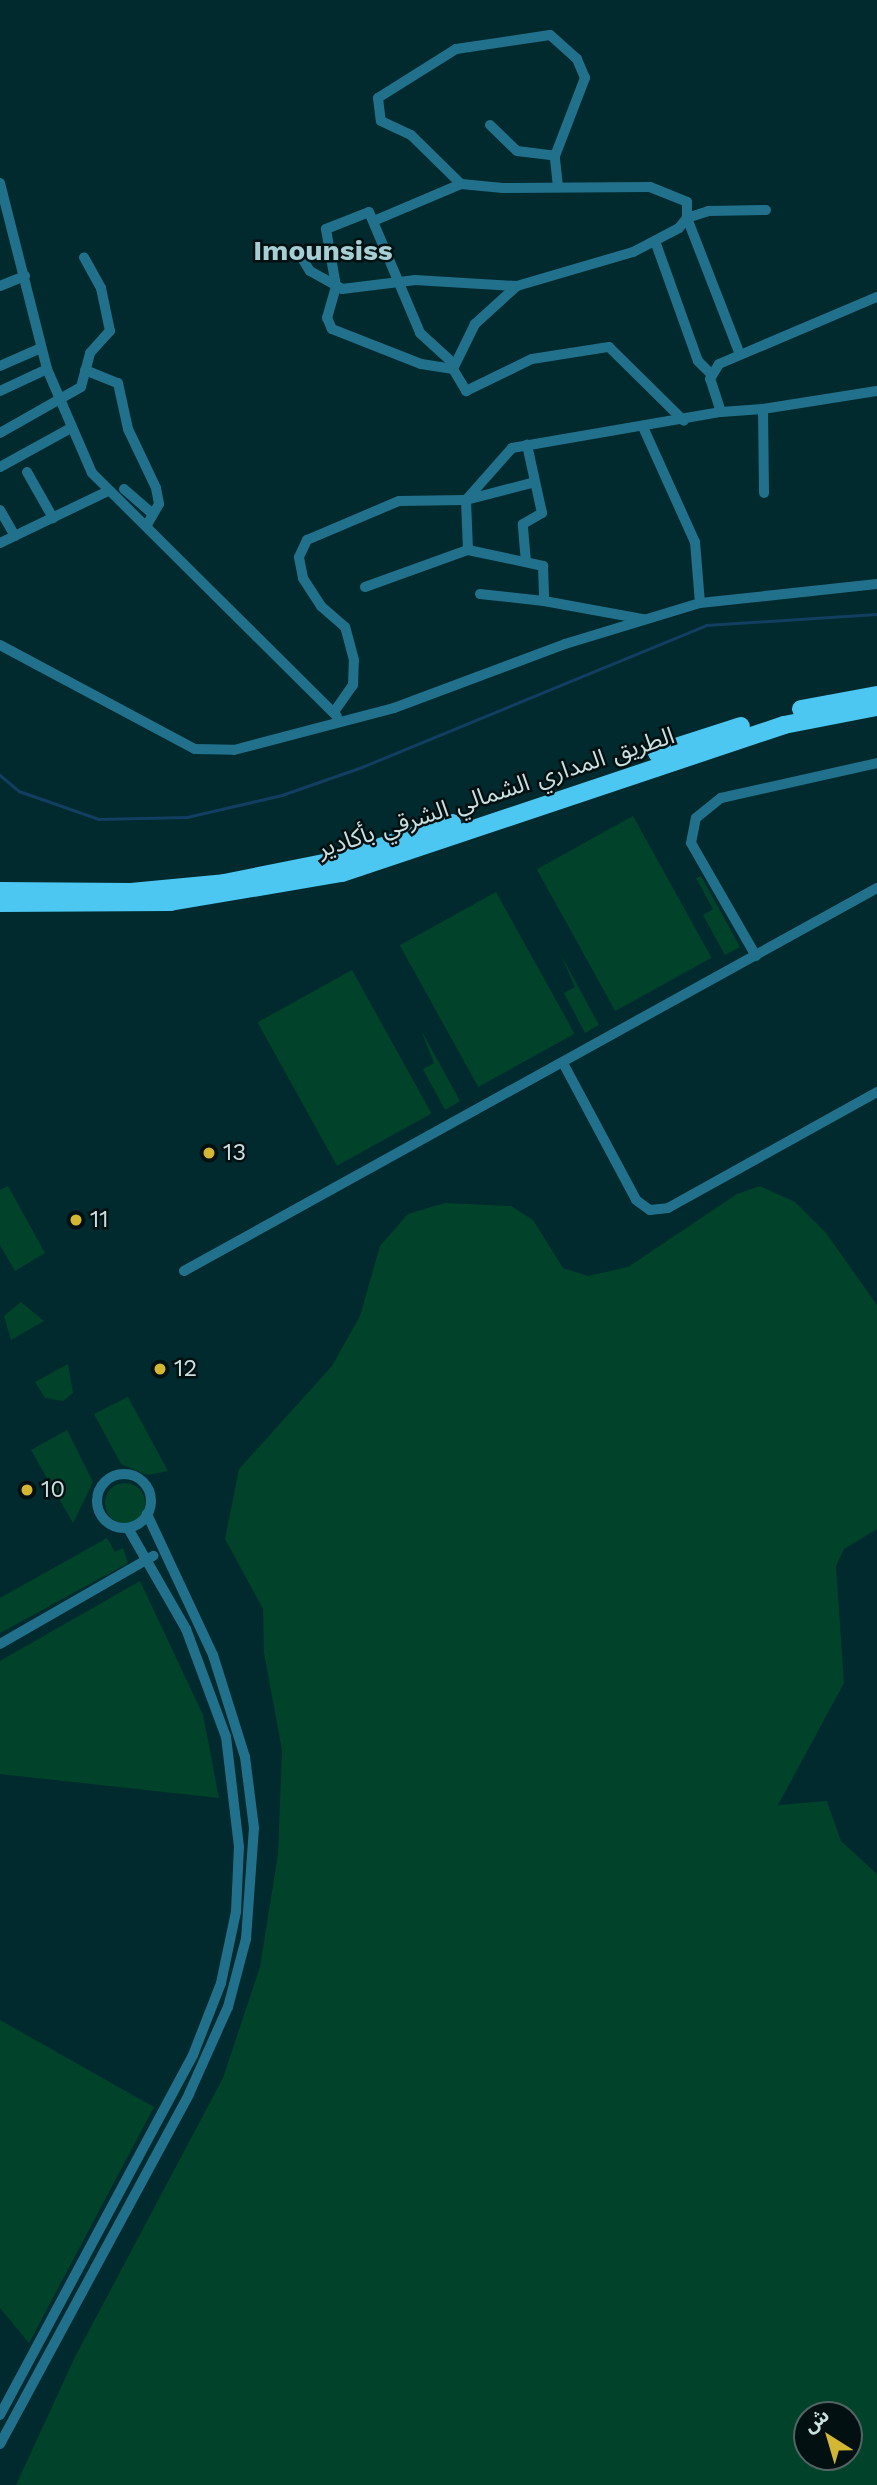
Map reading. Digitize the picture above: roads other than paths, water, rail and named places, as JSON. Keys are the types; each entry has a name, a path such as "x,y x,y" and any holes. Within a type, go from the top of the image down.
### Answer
{"highway":[{"name":"الطريق المداري الشمالي الشرقي بأكادير","path":"0,891 131,892 303,869 697,739 877,695"},
{"name":"الطريق المداري الشمالي الشرقي بأكادير","path":"0,903 170,902 331,875 771,729 877,707"}],"street":[{"path":"461,184 411,135 381,121 375,106 402,77 456,49 550,35 577,59 583,86 572,100 555,156 558,187"},
{"path":"490,125 517,151 555,156"},
{"path":"0,183 47,369 69,429 108,491 147,524 344,723"},
{"path":"376,220 461,184 650,187 687,202 688,218 739,352"},
{"path":"299,253 310,271 336,286 517,286 603,264 655,240 688,218 708,211 766,210"},
{"path":"453,366 339,336 327,317 336,286 323,233 362,211 376,220 420,333 453,366 466,391 532,359 609,347 684,421"},
{"path":"655,240 698,361 710,373 721,412"},
{"path":"0,433 82,387 85,370 110,324 84,257"},
{"path":"0,286 25,276"},
{"path":"453,366 475,324 517,286"},
{"path":"710,373 739,352 877,298"},
{"path":"0,366 41,348"},
{"path":"0,391 47,369"},
{"path":"85,370 118,383 128,429 156,488 153,514 147,524"},
{"path":"468,551 466,500 501,455 527,445 684,421 721,412 762,409 877,391"},
{"path":"762,409 764,492"},
{"path":"643,427 695,542 700,603"},
{"path":"0,467 69,429"},
{"path":"526,562 523,524 542,513 527,445"},
{"path":"27,472 53,517"},
{"path":"334,712 354,685 354,660 345,626 321,606 303,578 303,544 399,501 466,500 535,482"},
{"path":"124,489 153,514"},
{"path":"0,543 108,491"},
{"path":"0,510 15,536"},
{"path":"365,587 468,551 526,562 546,569 544,601"},
{"path":"0,645 195,750 273,745 700,603 877,584"},
{"path":"480,594 544,601 646,619"},
{"path":"756,956 691,843 690,831 705,808 722,798 877,763"},
{"path":"184,1271 877,888"},
{"path":"563,1063 636,1200 650,1210 668,1209 877,1092"},
{"path":"0,2415 193,2055 221,1983 236,1912 239,1833 226,1737 186,1629 147,1559 128,1528 107,1523 97,1510 99,1490 110,1478 133,1476 145,1485 147,1514 162,1552 213,1654 245,1757 254,1828 246,1939 228,2007 189,2094 0,2444"},
{"path":"128,1528 147,1514"},
{"path":"0,1644 162,1552"}],"waterway":[{"path":"0,775 19,791 99,819 187,817 282,795 362,767 706,625 877,614"}],"place":[{"name":"13","path":"209,1153"},
{"name":"11","path":"76,1220"},
{"name":"12","path":"160,1369"},
{"name":"10","path":"27,1490"}],"district":[{"name":"Imounsiss","path":"323,251"}]}
